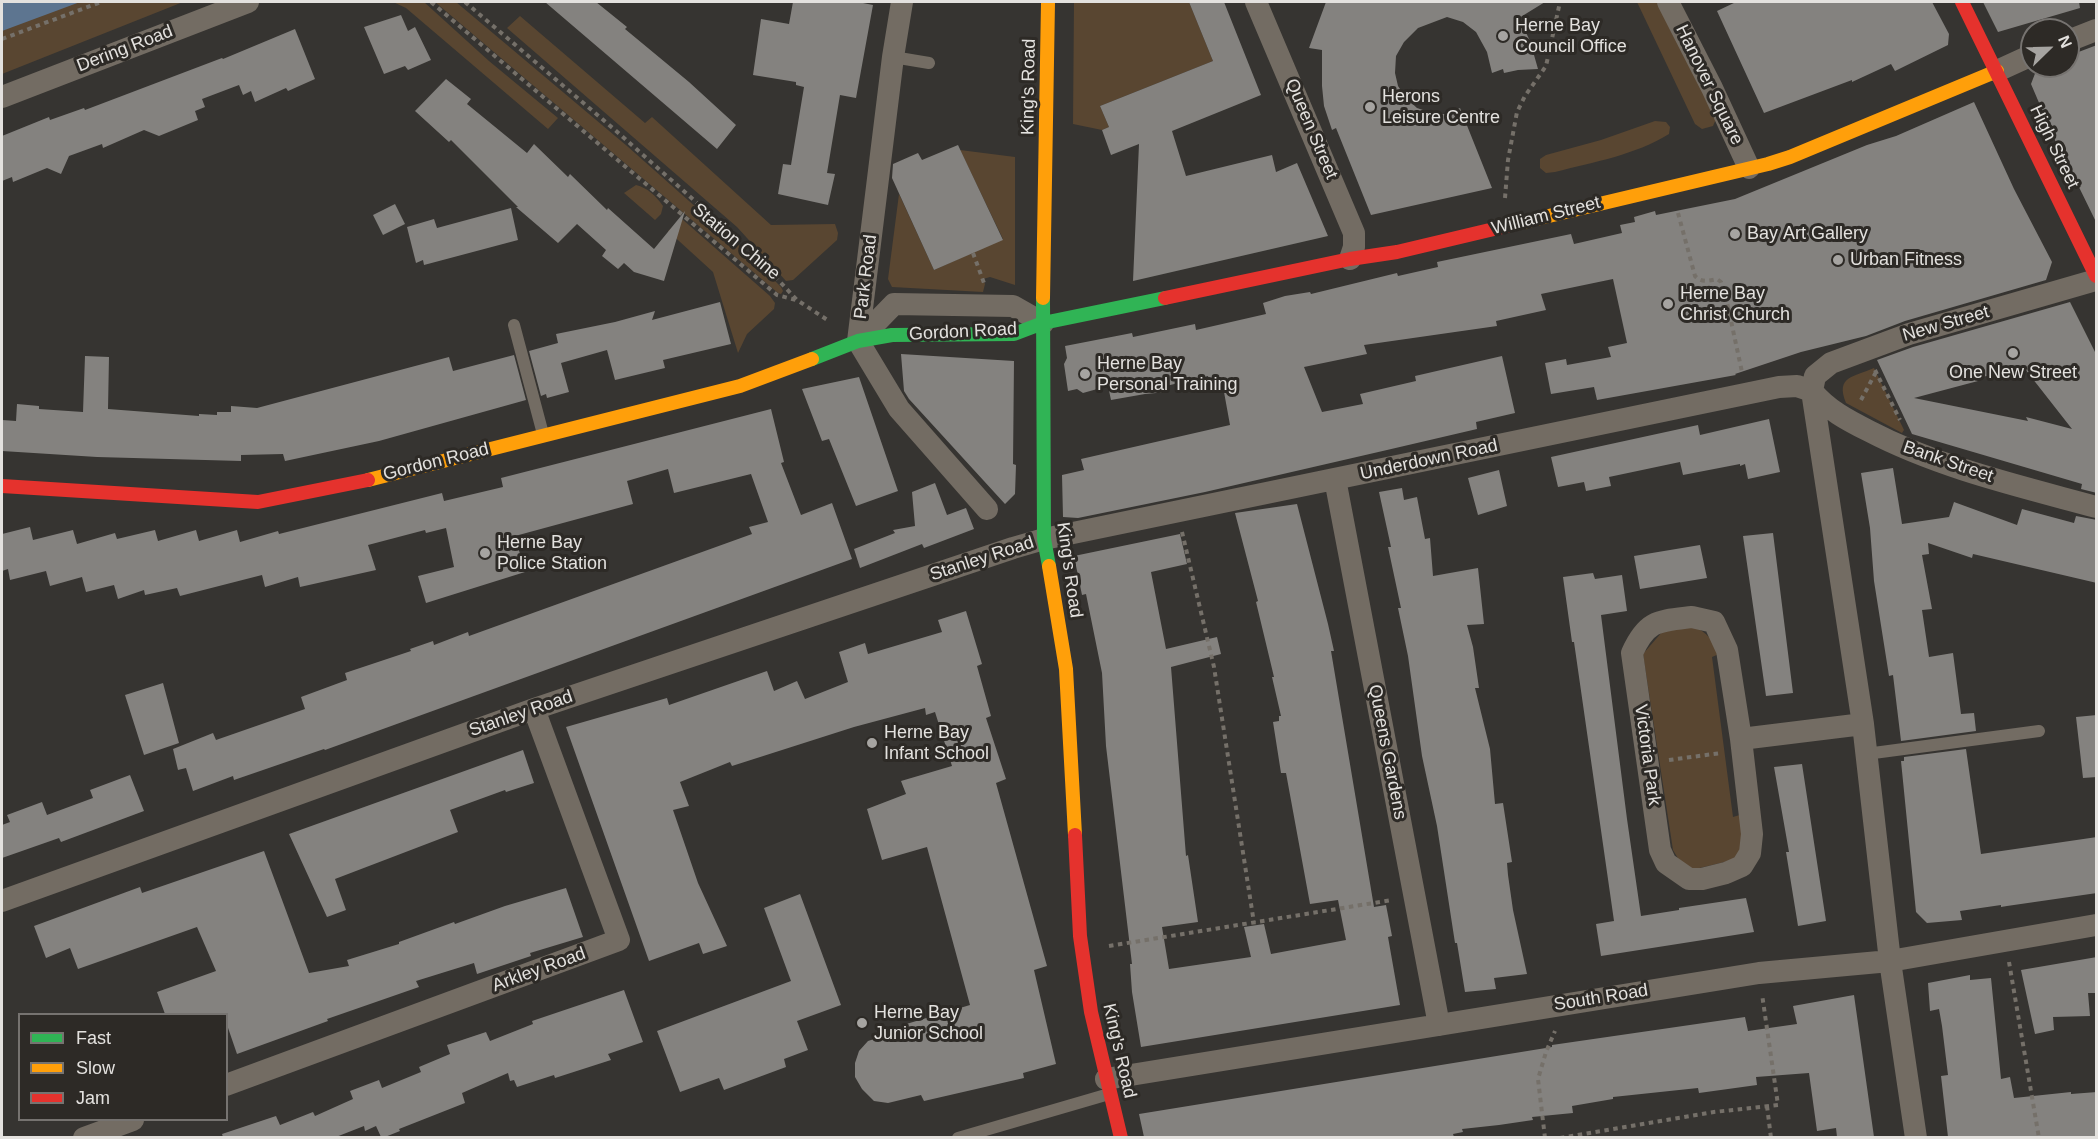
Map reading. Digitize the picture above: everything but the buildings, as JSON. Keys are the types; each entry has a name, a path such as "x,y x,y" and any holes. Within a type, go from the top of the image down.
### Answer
{"street":[{"name":"Dering Road","path":"2,97 248,2"},
{"name":"Park Road","path":"902,2 893,57 858,340 898,409 987,509"},
{"name":"King's Road","path":"1048,2 1043,323 1044,539 1066,669 1082,950 1091,1012 1121,1137"},
{"name":"Queen Street","path":"1256,2 1354,232 1354,247 1350,259"},
{"name":"Hanover Square","path":"1668,2 1712,88 1749,168"},
{"name":"High Street","path":"1962,2 2097,278"},
{"path":"2080,36 2097,30"},
{"name":"William Street","path":"1043,323 1350,259 1397,252 1790,157 2020,60"},
{"name":"New Street","path":"1812,391 1815,376 1830,363 1909,334 2097,278"},
{"name":"Gordon Road","path":"858,340 894,304 1013,306 1043,323"},
{"name":"Gordon Road","path":"2,486 258,502 339,487 740,386 858,340 892,335 1014,334 1043,323"},
{"name":"Underdown Road","path":"1044,539 1747,393 1797,386 1812,391"},
{"path":"1812,391 1863,724 1890,961 1916,1137"},
{"name":"Bank Street","path":"1812,391 1822,403 1849,421 1915,453 2006,483 2097,507"},
{"name":"Queens Gardens","path":"1335,479 1439,1025"},
{"name":"Stanley Road","path":"2,901 534,709 1044,539"},
{"name":"Victoria Park","path":"1692,617 1714,622 1727,650 1742,744 1752,834 1750,852 1742,866 1702,879 1689,879 1666,863 1660,850 1632,653 1641,634 1661,621 1692,617"},
{"name":"Arkley Road","path":"228,1084 619,940 534,709"},
{"path":"1742,744 1863,724"},
{"name":"South Road","path":"1108,1086 1439,1025 1759,973 1890,961 2097,925"},
{"path":"84,1137 128,1121"}],"lane":[{"path":"893,57 929,63"},
{"path":"514,325 543,436"},
{"path":"1866,754 2039,731"},
{"path":"958,1137 1108,1086"}],"path":[{"path":"2,39 101,2"},
{"name":"Station Chine","path":"431,2 777,295 797,300 750,250 615,130 465,2"},
{"path":"1505,198 1504,186 1517,112 1546,66 1560,2"},
{"path":"1670,186 1695,276 1706,282 1717,279 1721,282 1747,393"},
{"path":"1866,350 1915,453"},
{"path":"1849,421 1876,372"},
{"path":"1178,512 1214,667 1254,923"},
{"path":"1648,763 1742,744"},
{"path":"1082,950 1414,896"},
{"path":"2006,941 2039,1137"},
{"path":"1560,1137 1714,1112 1778,1105 1759,973"},
{"path":"1545,1137 1538,1079 1546,1052 1568,1004"},
{"path":"1767,1106 1771,1137"}],"shaded area":[{"path":"2,2 183,2 2,74"},
{"path":"393,2 424,2 489,61 558,118 548,129 406,8"},
{"path":"435,2 456,2 627,146 742,248 781,287 783,291 781,294 778,293"},
{"path":"1074,2 1189,2 1213,61 1100,106 1109,127 1102,130 1073,124"},
{"path":"1637,2 1661,2 1716,119 1713,126 1702,129 1695,124"},
{"path":"520,16 645,123 652,117 771,225 835,224 838,233 837,240 793,280 786,281 737,227 507,28"},
{"path":"1655,121 1666,122 1670,127 1669,134 1642,147 1614,157 1555,172 1546,173 1540,168 1540,159 1546,155 1601,140"},
{"path":"960,150 1015,157 1015,285 990,277 983,279 985,284 983,292 892,287 888,279 899,194 934,270 1003,239"},
{"path":"636,185 651,193 663,206 661,214 655,220 624,193"},
{"path":"682,219 770,296 775,303 774,309 747,334 738,353 713,272 668,231"},
{"path":"1874,368 1904,430 1902,433 1846,403 1843,394 1845,382 1853,376"},
{"path":"1693,626 1709,637 1719,654 1712,657 1733,817 1743,814 1740,853 1733,860 1691,870 1679,860 1673,850 1643,654 1662,632"}],"water":[{"path":"2,2 80,2 2,31"}],"traffic: fast":[{"path":"1043,298 1044,539 1049,566"},
{"path":"812,359 858,341 892,335 1014,334 1043,323 1165,298"}],"traffic: slow":[{"path":"1043,298 1048,2"},
{"path":"1515,224 1768,164 1997,71"},
{"path":"368,480 740,386 812,359"},
{"path":"1049,566 1066,669 1075,835"}],"traffic: jam":[{"path":"1962,2 2096,276"},
{"path":"1165,298 1350,259 1397,252 1515,224"},
{"path":"2,486 258,502 368,480"},
{"path":"1075,835 1080,936 1091,1012 1121,1138"}],"place":[{"name":"Herne Bay Council Office","path":"1503,36"},
{"name":"Herons Leisure Centre","path":"1370,107"},
{"name":"Bay Art Gallery","path":"1735,234"},
{"name":"Urban Fitness","path":"1838,260"},
{"name":"Herne Bay Christ Church","path":"1668,304"},
{"name":"One New Street","path":"2013,353"},
{"name":"Herne Bay Personal Training","path":"1085,374"},
{"name":"Herne Bay Police Station","path":"485,553"},
{"name":"Herne Bay Infant School","path":"872,743"},
{"name":"Herne Bay Junior School","path":"862,1023"}]}
